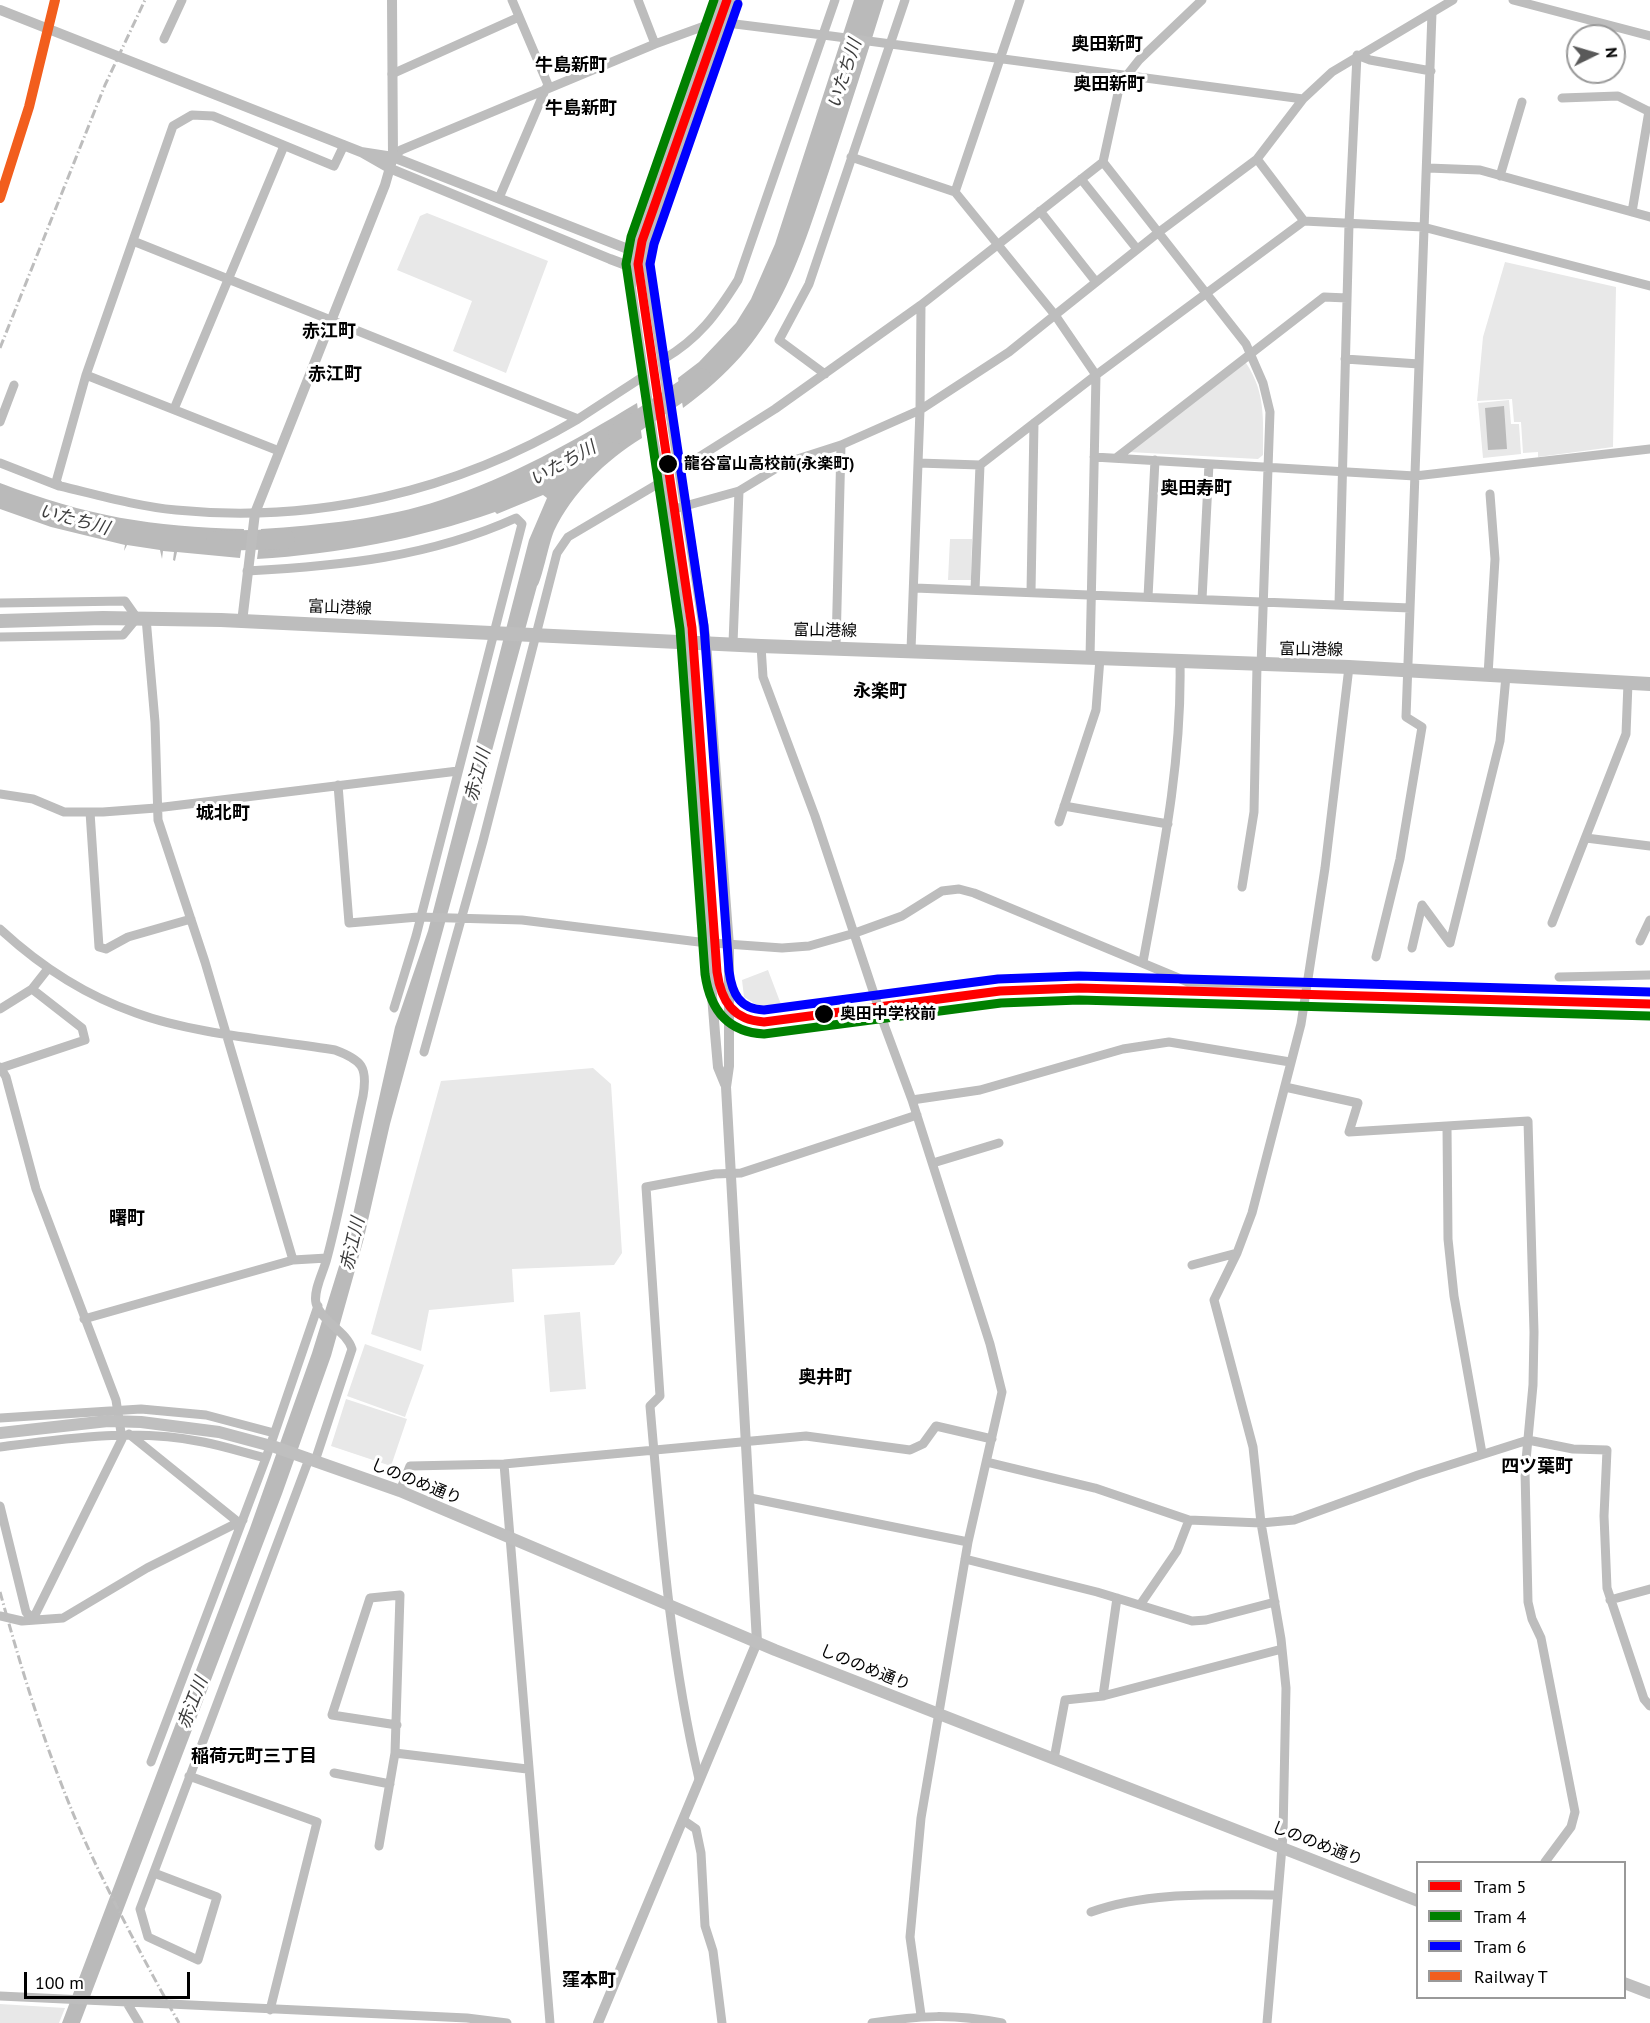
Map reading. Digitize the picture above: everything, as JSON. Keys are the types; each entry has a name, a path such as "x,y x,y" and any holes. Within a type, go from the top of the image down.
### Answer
{"main road":[{"name":"富山港線","path":"0,621 142,618 534,633 761,646 911,650 1259,666 1349,667 1650,684"},
{"name":"しののめ通り","path":"0,1433 108,1421 141,1422 209,1430 273,1442 309,1459 400,1491 757,1642 1416,1900"},
{"path":"1626,1984 1650,1993"}],"street":[{"path":"164,39 182,0"},
{"path":"242,622 255,513 385,185 393,157 392,0"},
{"path":"499,198 548,88 512,0"},
{"path":"638,0 655,44"},
{"path":"718,0 634,250 631,288 653,438 667,511 684,641 718,1067 726,1087"},
{"path":"598,2023 757,1642 726,1087 729,1066 729,946 706,642 664,359 647,262 648,243 737,0"},
{"path":"664,359 697,337 720,310 738,280 827,36 836,0"},
{"path":"825,374 779,340 809,284 885,51 890,44 905,0"},
{"path":"956,192 1020,0"},
{"path":"680,470 825,374 921,305 1103,162 1120,84 1139,60 1202,0"},
{"path":"667,511 739,491 785,463 841,445 920,410 1009,352 1137,249 1257,159 1303,99 1332,72 1453,0"},
{"path":"1513,0 1650,36"},
{"path":"0,10 344,145 389,168 631,266 647,262"},
{"path":"1376,957 1401,859 1422,727 1406,717 1432,13"},
{"path":"392,74 519,17"},
{"path":"393,157 401,150 548,88 710,24 878,42 1303,99"},
{"path":"1358,55 1370,60 1431,71"},
{"path":"1340,604 1349,224 1358,55"},
{"path":"1562,98 1618,96 1649,111 1632,212"},
{"path":"1500,176 1522,102"},
{"path":"60,486 56,482 86,375 173,126 192,115 213,116 334,166 344,145"},
{"path":"174,409 284,146"},
{"path":"361,152 393,157 634,250 647,262"},
{"path":"851,157 956,192 1055,315 1096,375 1091,595 1096,710 1059,822"},
{"path":"1257,159 1304,221"},
{"path":"1103,162 1250,352 1263,383 1270,412 1254,812 1242,887"},
{"path":"1428,168 1480,170 1650,217"},
{"path":"1081,179 1137,249"},
{"path":"1040,211 1096,282"},
{"path":"918,463 980,465 1096,375 1304,221 1423,227 1650,286"},
{"path":"133,241 578,418"},
{"path":"1116,458 1250,352 1324,297 1347,298"},
{"path":"911,650 915,588 921,305"},
{"path":"1345,359 1419,364"},
{"path":"86,375 279,451"},
{"path":"0,463 60,486 122,501 174,510 255,513 334,508 382,498 480,468 512,455 645,382"},
{"path":"0,422 14,385"},
{"path":"1031,592 1034,423"},
{"path":"836,647 841,445"},
{"path":"1094,456 1415,476 1512,463 1650,449"},
{"path":"1148,597 1155,460"},
{"path":"1202,599 1209,464"},
{"path":"975,590 980,465"},
{"path":"424,1053 456,918 557,553 568,537 661,482"},
{"path":"733,643 739,491"},
{"path":"1488,675 1495,559 1490,494"},
{"path":"248,569 308,567 416,553 482,534 516,518 522,524 498,632 458,771 422,918 394,1008"},
{"path":"915,588 1410,608"},
{"path":"0,603 125,601 142,618 154,722 156,808 293,1260"},
{"path":"0,637 123,635 142,618"},
{"path":"761,646 763,677 912,1100 1002,1392 968,1542 921,1818 910,1937 921,2015"},
{"path":"1143,962 1168,824 1181,706 1180,663"},
{"path":"1267,2023 1282,1848 1286,1688 1275,1602 1261,1523 1253,1447 1214,1300 1237,1253 1252,1213 1285,1087 1308,984 1349,667"},
{"path":"1412,948 1422,905 1450,943 1500,741 1506,676"},
{"path":"1552,923 1626,734 1628,683"},
{"path":"0,794 33,799 64,812 90,812 156,808 458,771"},
{"path":"338,785 350,923 422,918 554,922 729,946 782,948 809,946 855,933 902,916 942,891 959,890 974,893 1188,982 1308,984"},
{"path":"1064,806 1168,824"},
{"path":"90,812 99,947 106,949 129,937 191,919"},
{"path":"1586,838 1650,846"},
{"path":"1640,941 1650,920"},
{"path":"0,929 47,970 86,992 137,1014 225,1033 335,1050 351,1055 362,1064 366,1079 327,1258 316,1294 320,1309 349,1339 352,1349 140,1909 148,1937 198,1960 217,1897 154,1873"},
{"path":"0,1009 32,989 47,970"},
{"path":"1559,977 1650,975"},
{"path":"32,989 82,1028 85,1040 0,1068 6,1077 36,1189 125,1434 240,1521"},
{"path":"912,1100 980,1090 1124,1049 1169,1042 1290,1062"},
{"path":"1285,1087 1358,1103 1349,1132 1528,1121 1534,1332 1525,1471 1525,1550 1528,1602 1532,1619 1541,1638 1575,1812 1571,1827 1546,1861"},
{"path":"699,1779 685,1718 667,1603 650,1406 660,1396 646,1187 741,1173 917,1115"},
{"path":"1447,1127 1448,1239 1454,1296 1482,1453"},
{"path":"933,1163 999,1143"},
{"path":"1192,1265 1237,1253"},
{"path":"84,1319 293,1260 327,1258"},
{"path":"151,1762 240,1521 273,1442 320,1309"},
{"path":"0,1418 117,1409 206,1415 273,1442"},
{"path":"400,1491 410,1466 504,1464 806,1436 910,1450 923,1444 936,1426 992,1439"},
{"path":"0,1447 91,1435 125,1434 202,1441 266,1458"},
{"path":"33,1619 125,1434"},
{"path":"987,1462 1095,1488 1189,1520 1261,1523 1294,1520 1482,1453 1528,1440 1573,1449 1607,1450 1604,1516 1610,1600 1644,1699 1650,1706"},
{"path":"504,1464 527,1769 550,2023"},
{"path":"750,1498 968,1542"},
{"path":"0,1506 26,1612 33,1619"},
{"path":"1140,1605 1178,1551 1189,1520"},
{"path":"0,1616 22,1621 63,1618 147,1568 240,1521"},
{"path":"965,1559 1117,1598 1192,1621 1206,1620 1275,1602"},
{"path":"1610,1600 1650,1589"},
{"path":"379,1846 395,1753 397,1725 400,1595 370,1598 332,1715 397,1725"},
{"path":"1102,1696 1117,1598"},
{"path":"1054,1760 1065,1700 1102,1696 1282,1649"},
{"path":"395,1753 527,1769"},
{"path":"334,1773 390,1784"},
{"path":"189,1776 317,1822 270,2010"},
{"path":"683,1820 696,1829 701,1853 705,1926 713,1952 722,2023"},
{"path":"1091,1912 1119,1902 1206,1895 1277,1895"},
{"path":"0,1996 467,2018 507,2023"},
{"path":"127,2003 139,2023"},
{"path":"872,2023 921,2015 963,2016 1002,2023"}],"shaded area":[{"path":"427,213 548,261 506,373 453,351 472,301 397,270 420,216"},
{"path":"1505,262 1616,287 1613,447 1538,457 1538,452 1523,453 1521,422 1514,422 1512,399 1477,401 1483,337"},
{"path":"1243,363 1246,363 1257,385 1262,407 1263,455 1258,459 1129,452"},
{"path":"1509,400 1511,424 1519,424 1521,454 1483,458 1478,403"},
{"path":"950,539 972,539 971,580 948,580"},
{"path":"768,970 782,1007 757,1005 744,997 742,980"},
{"path":"593,1068 611,1084 622,1253 614,1265 512,1269 514,1302 429,1310 421,1351 371,1334 441,1081"},
{"path":"580,1312 586,1389 550,1392 544,1315"},
{"path":"365,1344 424,1365 405,1417 347,1396"},
{"path":"346,1399 407,1419 391,1466 331,1446"},
{"path":"0,2004 65,2008 59,2023 0,2023"}],"water":[{"name":"いたち川","path":"854,0 884,0 794,270 762,329 741,356 715,383 683,408 678,378 699,362 736,323 751,299 775,244"},
{"name":"赤江川","path":"637,403 642,438 616,456 591,478 561,517 552,536 390,1124 364,1238 331,1356 282,1494 80,2023 62,2023 250,1528 312,1353 348,1237 395,1027 428,931 529,540 547,498 543,495 497,514 495,512 466,522 378,544 288,557 257,559 261,529 375,516 441,500 467,491 542,457"},
{"path":"1504,406 1507,449 1488,450 1485,408"},
{"name":"いたち川","path":"0,483 62,504 120,518 179,526 244,529 240,558 177,552 175,561 173,560 174,552 163,551 162,559 160,550 127,545 124,551 125,545 51,527 0,509"}],"waterway":[{"name":"いたち川","path":"618,434 701,378"},
{"name":"いたち川","path":"216,541 285,539"}],"railway":[{"path":"0,348 105,85 145,0"},
{"path":"0,1592 32,1701 71,1808 111,1895 179,2023"}],"tram line":[{"name":"4","path":"714,0 631,237 626,264 680,629 705,974 711,998 722,1016 740,1029 764,1034 1001,1003 1079,1000 1650,1016"},
{"name":"5","path":"727,0 642,241 638,264 692,628 717,972 722,992 730,1007 744,1017 764,1022 1000,991 1079,988 1650,1004"},
{"name":"6","path":"738,4 654,244 650,264 704,626 729,971 732,986 738,998 748,1007 764,1010 998,979 1079,976 1650,992"}],"rail line":[{"name":"T","path":"0,198 29,107 55,0"}],"place":[{"name":"龍谷富山高校前(永楽町)","path":"668,464"},
{"name":"奥田中学校前","path":"824,1014"}],"district":[{"name":"奥田新町","path":"1107,45"},
{"name":"牛島新町","path":"571,66"},
{"name":"奥田新町","path":"1109,85"},
{"name":"牛島新町","path":"581,109"},
{"name":"赤江町","path":"329,332"},
{"name":"赤江町","path":"335,375"},
{"name":"奥田寿町","path":"1196,489"},
{"name":"永楽町","path":"880,692"},
{"name":"城北町","path":"223,814"},
{"name":"曙町","path":"127,1219"},
{"name":"奥井町","path":"825,1378"},
{"name":"四ツ葉町","path":"1537,1467"},
{"name":"稲荷元町三丁目","path":"254,1757"},
{"name":"窪本町","path":"589,1981"}]}
